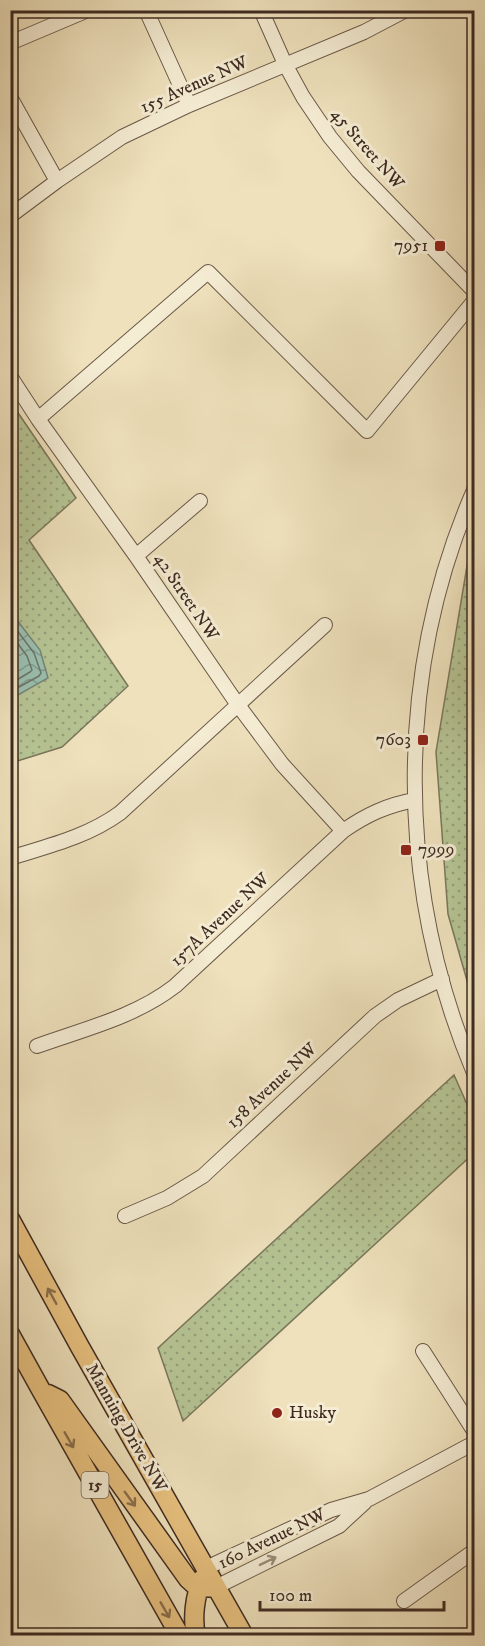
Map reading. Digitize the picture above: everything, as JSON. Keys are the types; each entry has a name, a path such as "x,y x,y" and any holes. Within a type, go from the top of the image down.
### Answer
{"main road":[{"name":"Manning Drive NW","path":"10,1219 206,1568"},
{"path":"10,1230 24,1245"},
{"name":"15","path":"10,1334 180,1635"},
{"path":"41,1390 60,1400 188,1579 207,1587 244,1635"},
{"path":"196,1635 194,1624 207,1587 206,1568"}],"street":[{"path":"10,43 88,10"},
{"path":"146,10 189,105"},
{"name":"45 Street NW","path":"261,10 285,64 303,97 344,155 474,291"},
{"name":"155 Avenue NW","path":"10,216 122,137 189,105 364,32 383,16 406,10"},
{"path":"10,97 57,181"},
{"path":"38,419 208,272 367,431 474,301"},
{"name":"42 Street NW","path":"10,376 238,705 282,764 344,831"},
{"path":"474,490 453,545 428,639 415,740 415,800 423,895 442,979 474,1072"},
{"path":"136,556 200,501"},
{"path":"10,858 70,839 110,820 129,806 325,625"},
{"name":"157A Avenue NW","path":"36,1046 130,1013 162,996 344,831 361,818 378,810 415,800"},
{"name":"158 Avenue NW","path":"124,1216 167,1198 203,1176 375,1016 404,996 442,979"},
{"path":"423,1351 474,1431"},
{"name":"160 Avenue NW","path":"206,1568 331,1510 369,1498 474,1443"},
{"name":"160 Avenue NW","path":"207,1587 339,1526 369,1498"},
{"path":"404,1601 474,1551"}],"shaded area":[{"path":"10,401 76,498 29,540 128,686 62,747 11,763"},
{"path":"474,548 474,1005 448,914 436,752 468,560"},
{"path":"454,1075 474,1120 474,1153 183,1421 158,1348"}],"water":[{"path":"10,611 40,650 48,678 11,699"}],"place":[{"name":"7951","path":"440,246"},
{"name":"7603","path":"423,740"},
{"name":"7999","path":"406,850"},
{"name":"Husky","path":"277,1413"}]}
